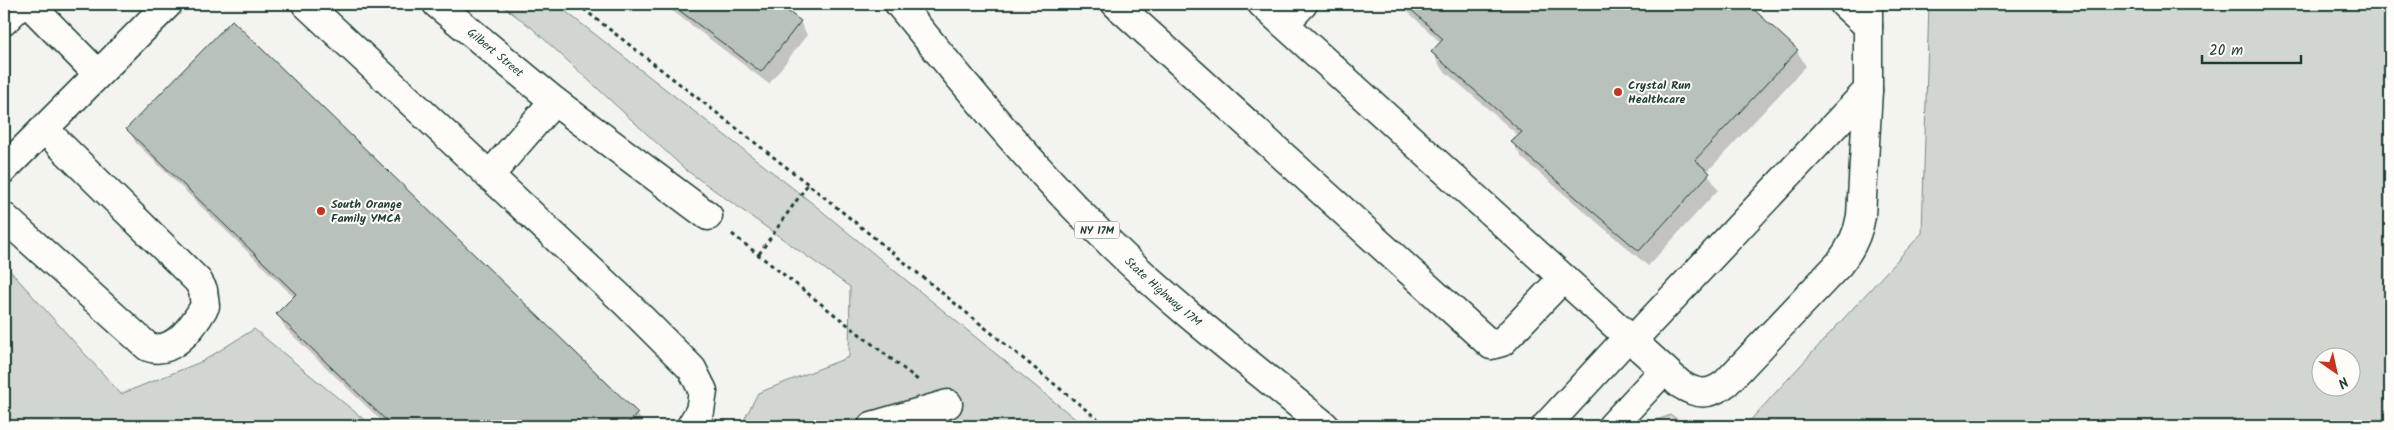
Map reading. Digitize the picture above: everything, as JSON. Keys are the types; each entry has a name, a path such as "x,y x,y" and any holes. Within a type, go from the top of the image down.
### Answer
{"main road":[{"path":"4,21 21,4"},
{"path":"29,4 98,74"},
{"path":"4,169 168,4"},
{"path":"306,4 627,304 692,369 699,380 703,397 700,411 691,426"},
{"name":"Gilbert Street","path":"437,4 554,101 708,216"},
{"name":"State Highway 17M","path":"898,4 970,91 1111,245 1157,286 1325,426"},
{"path":"1116,4 1491,345 1502,342 1563,278"},
{"path":"1262,4 1664,370 1692,392 1705,394 1716,391 1726,384 1852,248 1859,230 1868,90 1868,15 1844,4"},
{"path":"1284,24 1303,4"},
{"path":"1546,426 1868,90"},
{"path":"489,176 554,101"},
{"path":"4,217 148,347 155,349 177,342 188,330 204,306 203,290 198,281 44,128"},
{"path":"1612,426 1664,370"},
{"path":"872,426 948,404"}],"path":[{"path":"576,4 808,184 1106,426"},
{"path":"759,254 808,184"},
{"path":"708,216 759,254 948,404"}],"shaded area":[{"path":"500,4 556,4 812,203 1084,426 741,426 758,393 849,357 850,287 686,170 532,28"},
{"path":"1929,4 2390,4 2390,426 1745,426 1922,233"},
{"path":"4,264 121,394 203,361 254,329 372,426 7,426 4,419"},
{"path":"1671,415 1686,426 1640,426"}],"building":[{"path":"671,4 778,4 801,21 761,72"},
{"name":"Crystal Run Healthcare","path":"1405,4 1748,4 1798,50 1695,160 1710,173 1639,251 1511,142 1522,132 1431,52 1443,39"},
{"name":"South Orange Family YMCA","path":"232,20 638,413 625,426 392,426 276,314 296,294 126,129"}],"place":[{"name":"Crystal Run Healthcare","path":"1618,92"},
{"name":"South Orange Family YMCA","path":"321,211"}]}
